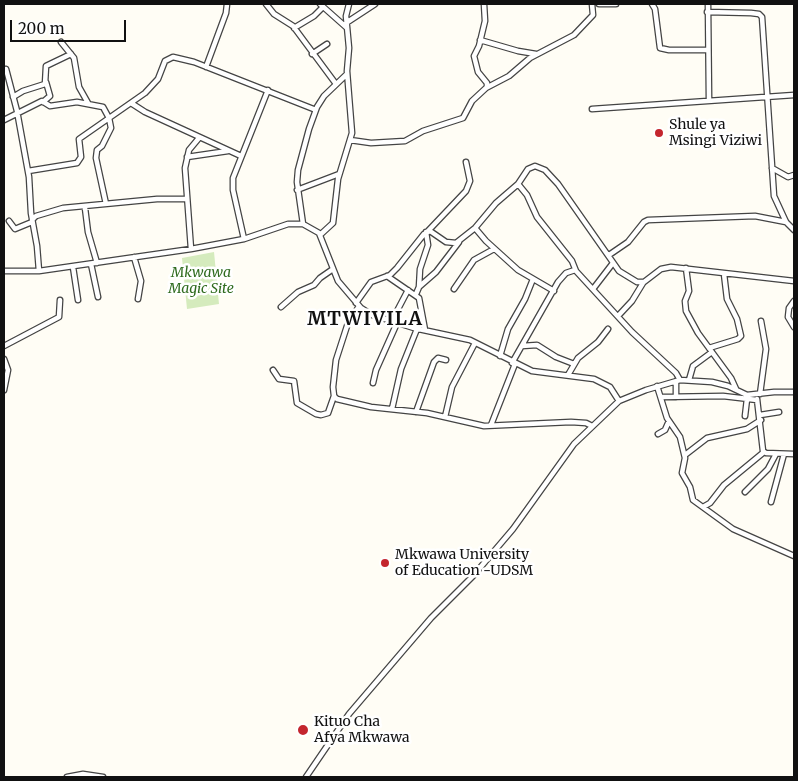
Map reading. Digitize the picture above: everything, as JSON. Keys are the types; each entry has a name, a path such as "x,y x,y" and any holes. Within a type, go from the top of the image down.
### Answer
{"street":[{"path":"206,67 226,13 227,4"},
{"path":"266,4 274,14 294,28 336,84"},
{"path":"320,235 333,223 339,174 350,140 352,114 346,25 349,4"},
{"path":"346,25 369,6 375,4"},
{"path":"484,4 485,21 474,58 478,72 488,87"},
{"path":"350,140 371,143 409,140 423,131 463,118 472,101 488,87 509,76 536,54 574,35 593,15 592,4"},
{"path":"598,4 616,4"},
{"path":"652,4 655,10 660,48 669,50 707,50"},
{"path":"708,4 709,100"},
{"path":"294,28 314,16 321,5 346,25"},
{"path":"707,12 751,13 762,17 774,196 786,222 794,230"},
{"path":"480,40 536,54"},
{"path":"61,42 75,60 80,88 86,95 88,103"},
{"path":"312,54 327,44"},
{"path":"4,120 44,102 50,96 46,82 46,66 71,54"},
{"path":"28,171 77,163 81,153 78,139 146,93 156,83 164,64 170,58 179,57 316,110"},
{"path":"6,69 28,171 39,271"},
{"path":"303,224 297,190 298,170 316,110 324,96 348,74"},
{"path":"13,97 22,91 46,82"},
{"path":"244,240 233,182 268,90"},
{"path":"592,109 794,95"},
{"path":"44,102 50,106 71,102 88,103 102,107 109,118 110,131 96,155 98,174 106,204"},
{"path":"131,103 145,112 199,138 242,156"},
{"path":"191,249 187,199 187,157 189,150 199,138"},
{"path":"187,157 229,151"},
{"path":"273,370 280,379 294,381 297,403 321,416 328,413 334,396 333,378 336,360 347,326 358,305 371,282 387,276 396,268 466,191 470,181 466,162"},
{"path":"427,232 434,232 450,244 459,240 475,228 496,203 518,184 531,167 541,167 568,197 613,263 623,274 643,283"},
{"path":"772,168 788,177 794,175"},
{"path":"297,190 339,174"},
{"path":"518,184 527,195 537,217 556,244 569,257 575,270 618,316 676,373 678,380 676,396"},
{"path":"9,221 14,229 32,221 36,216 57,210 163,198 187,199"},
{"path":"85,208 88,232 97,264"},
{"path":"608,255 628,242 644,222 648,220 755,216 786,222"},
{"path":"4,271 39,271 97,264 244,240 288,224 303,224 314,228 320,235 338,280 358,305 372,314 417,329 450,334 475,343 513,363 541,373 588,377 606,384 615,392 619,401"},
{"path":"475,228 494,248 532,280 554,291"},
{"path":"416,294 419,286 420,269 428,245 427,232"},
{"path":"419,286 436,272 459,240"},
{"path":"454,289 474,260 494,248"},
{"path":"134,258 141,281 138,299"},
{"path":"593,289 605,270 613,263"},
{"path":"91,264 98,296"},
{"path":"73,267 78,300"},
{"path":"618,316 632,301 643,283 664,268 686,268 724,274 794,280"},
{"path":"686,268 689,291 685,301 686,310 710,350 727,371 736,389"},
{"path":"281,307 298,292 314,285 333,269"},
{"path":"490,425 513,363 522,346 562,276 575,270"},
{"path":"689,380 693,366 710,350 741,336 737,319 727,299 724,274"},
{"path":"387,276 416,294 422,305 425,330"},
{"path":"500,356 508,329 525,299 532,280"},
{"path":"373,383 376,370 408,290"},
{"path":"4,346 59,317 60,300"},
{"path":"794,301 788,317 794,327"},
{"path":"761,321 766,349 758,397 764,452"},
{"path":"392,409 401,369 417,329"},
{"path":"568,375 582,354 598,342 608,329"},
{"path":"445,417 452,387 475,343"},
{"path":"522,346 537,346 556,357 574,364"},
{"path":"416,412 434,362 438,358 446,360"},
{"path":"4,359 8,370 4,390"},
{"path":"306,777 349,714 431,618 473,576 523,516 564,456 619,401 678,380 712,382 758,397"},
{"path":"657,386 669,421 680,437 685,455 682,473 691,490 693,500 733,530 794,556"},
{"path":"662,397 723,396 748,399 794,392"},
{"path":"334,396 344,402 445,417 476,425 586,422 592,426"},
{"path":"745,416 748,399"},
{"path":"685,455 707,438 747,429 760,418 779,412"},
{"path":"658,434 665,430 669,421"},
{"path":"702,507 710,503 726,483 764,452 794,454"},
{"path":"745,492 768,469 776,454"},
{"path":"771,502 784,454"},
{"path":"67,777 84,774 103,777"}],"green space":[{"name":"Mkwawa Magic Site","path":"214,252 219,304 187,309 182,258"}],"place":[{"name":"Shule ya Msingi Viziwi","path":"659,133"},
{"name":"Mkwawa University of Education -UDSM","path":"385,563"},
{"name":"Kituo Cha Afya Mkwawa","path":"303,730"}],"district":[{"name":"MTWIVILA","path":"365,320"}]}
